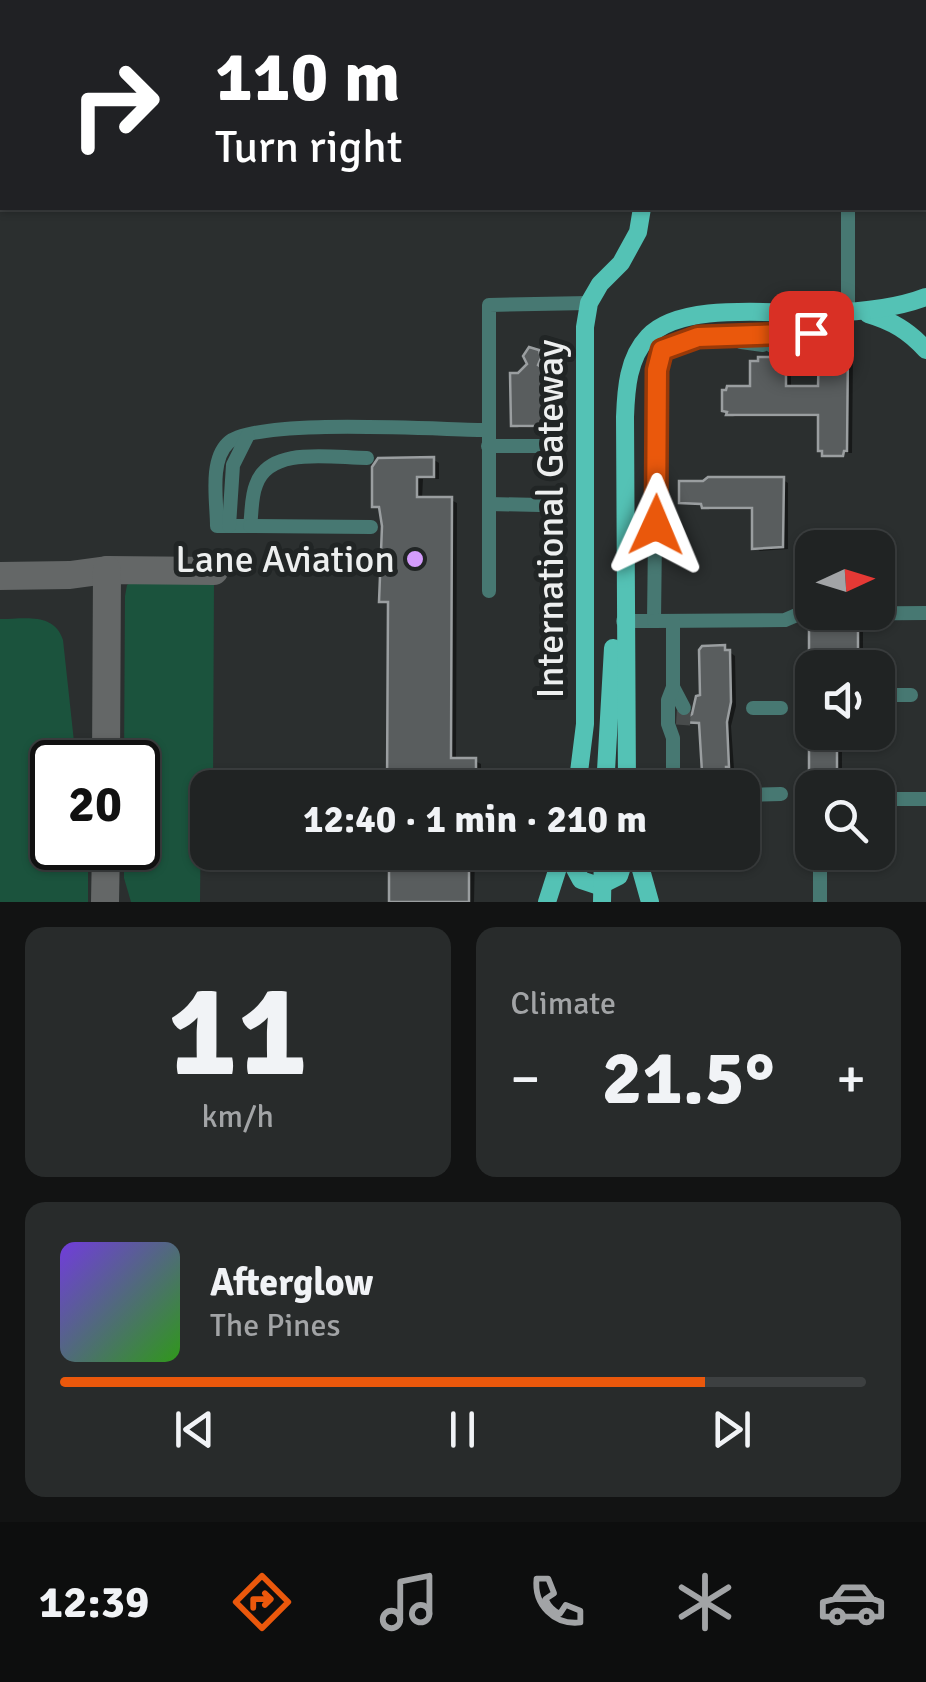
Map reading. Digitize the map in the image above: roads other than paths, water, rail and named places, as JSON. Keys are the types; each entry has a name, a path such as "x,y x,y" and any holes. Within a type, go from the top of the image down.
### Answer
{"main road":[{"name":"International Gateway","path":"581,770 585,706 585,327 589,303 600,284 622,263 638,232 642,210"},
{"name":"International Gateway","path":"627,770 623,621 627,384 630,368 648,336 680,318 700,314 852,312 926,297"},
{"path":"852,312 889,320 926,350"},
{"path":"606,770 612,650 624,551"},
{"path":"548,901 557,870"},
{"path":"576,870 584,882 596,886 608,884 621,870"},
{"path":"602,902 603,870"},
{"path":"641,870 650,902"}],"lane":[{"path":"848,210 852,312"},
{"path":"489,591 490,305 589,303"},
{"path":"738,334 740,342 790,346 797,341 798,333"},
{"path":"654,621 658,360 662,350 698,337 798,333 841,336"},
{"path":"371,527 223,526 233,465 248,435 275,428 488,438 540,446"},
{"path":"250,526 256,485 265,468 283,458 367,458"},
{"path":"488,504 540,505"},
{"path":"623,621 785,620 799,614 926,613"},
{"path":"673,620 673,687 668,700 673,770"},
{"path":"673,687 684,708"},
{"path":"895,694 910,694"},
{"path":"754,708 781,708"},
{"path":"673,738 683,725"},
{"path":"760,795 782,794"},
{"path":"895,799 926,799"},
{"path":"820,870 820,902"}],"tunnel":[{"path":"683,725 684,708"}],"place":[{"name":"Lane Aviation","path":"415,559"}]}
